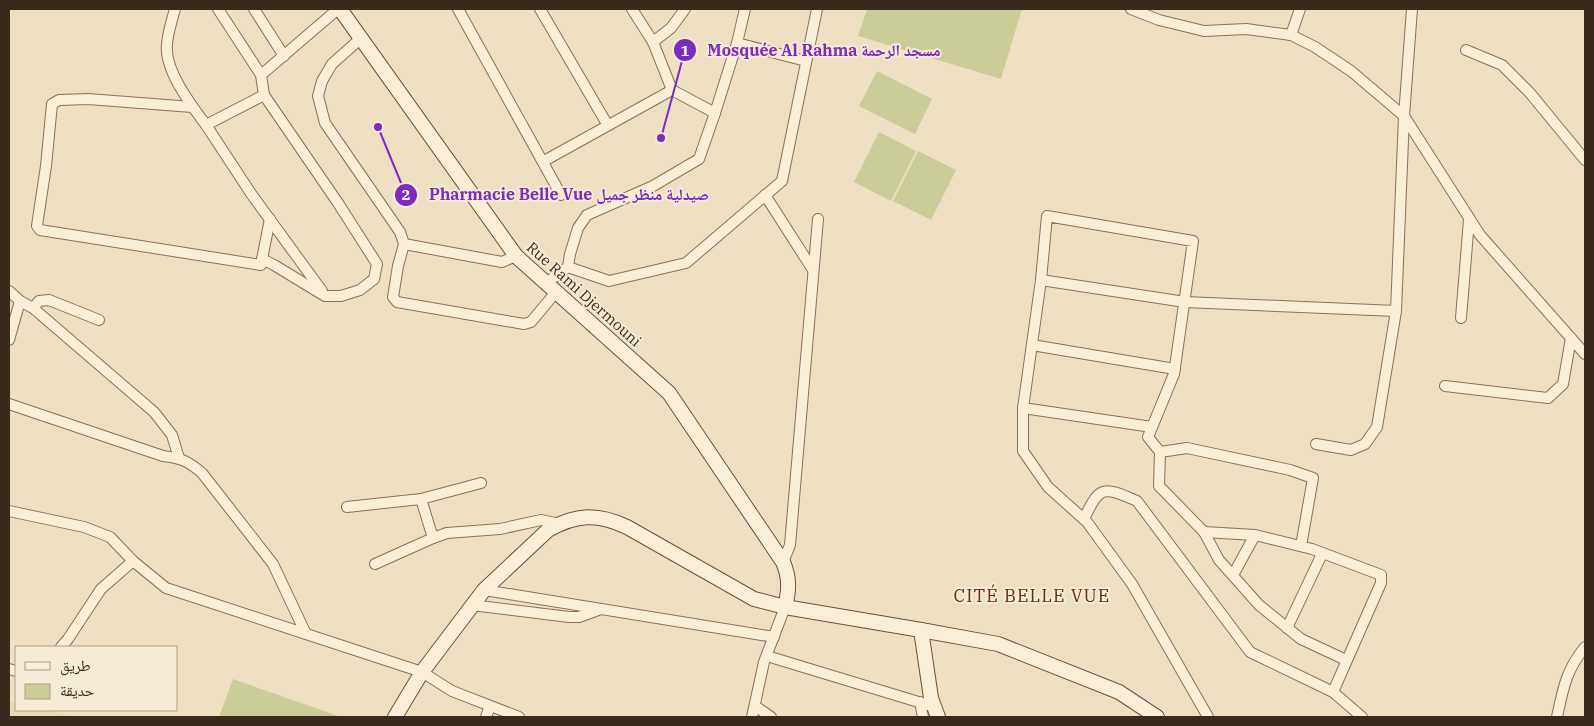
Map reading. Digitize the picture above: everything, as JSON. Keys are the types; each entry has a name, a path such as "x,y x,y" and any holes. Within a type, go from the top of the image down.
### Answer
{"main road":[{"name":"Rue Rami Djermouni","path":"339,9 516,256 669,393 783,562 789,582 784,607"},
{"path":"395,717 422,672 484,590 548,530 560,524 585,517 600,517 614,521 754,599 784,607 998,644 1119,692 1156,717"},
{"path":"921,630 932,698 937,712"}],"street":[{"path":"175,9 167,45 169,62 192,108 206,124 243,181 326,296"},
{"path":"218,9 261,75 264,95 377,264 374,280 360,290 341,296 326,296 274,264 262,259"},
{"path":"254,9 284,56"},
{"path":"261,75 339,9"},
{"path":"458,9 544,161 561,195"},
{"path":"540,9 607,124"},
{"path":"632,9 653,42 672,90 715,113"},
{"path":"653,42 671,28 684,9"},
{"path":"360,39 332,64 322,81 318,96 325,123 400,232 404,244 393,298 397,302 524,324 530,322 540,313 551,288 568,267 578,228 587,215 653,186 699,159 737,43 745,9"},
{"path":"568,267 609,281 686,263 782,181 817,9"},
{"path":"1131,9 1179,26 1204,31 1246,29 1291,35 1315,47 1351,71 1404,116 1480,236 1585,354"},
{"path":"1291,35 1300,9"},
{"path":"1316,444 1351,450 1365,444 1377,427 1396,311 1404,116 1412,9"},
{"path":"737,43 806,61"},
{"path":"1466,50 1502,65 1530,93 1585,160"},
{"path":"544,161 607,124 672,90"},
{"path":"206,124 264,95"},
{"path":"192,108 88,99 59,100 52,104 37,226 40,230 261,265 270,219"},
{"path":"766,195 813,270"},
{"path":"1208,717 1132,584 1084,519 1048,487 1023,452 1023,408 1041,280 1047,216 1193,241 1175,369 1148,437 1160,452 1159,486 1204,532 1219,560 1259,605 1301,639 1346,660"},
{"path":"783,562 790,545 818,219"},
{"path":"1461,318 1469,220"},
{"path":"404,244 502,262 516,256"},
{"path":"1041,280 1185,302 1396,311"},
{"path":"9,291 20,301 33,308 154,412 172,435 179,458"},
{"path":"33,308 39,301 49,300 99,320"},
{"path":"9,340 20,301"},
{"path":"1445,386 1548,398 1563,384 1571,338"},
{"path":"1032,345 1175,369"},
{"path":"9,404 163,456 179,458 191,464 202,473 272,564 306,634"},
{"path":"1023,408 1152,427"},
{"path":"1160,452 1187,448 1290,470 1313,478 1301,546"},
{"path":"346,506 422,499 481,483"},
{"path":"1084,519 1094,498 1100,492 1113,491 1137,501 1250,652 1333,692 1362,717"},
{"path":"422,499 433,538"},
{"path":"9,511 84,526 110,537 133,561 166,588 422,672 452,691 519,717"},
{"path":"375,564 433,538 448,534 500,529 541,520 560,524"},
{"path":"1204,532 1255,535 1312,548 1322,554 1381,575 1381,583 1333,692"},
{"path":"1233,575 1255,535"},
{"path":"1287,628 1322,554"},
{"path":"62,646 102,590 133,561"},
{"path":"484,590 774,637"},
{"path":"472,605 569,617 579,617 602,609"},
{"path":"752,717 767,656 784,607"},
{"path":"1557,717 1568,672 1575,659 1585,647"},
{"path":"767,656 920,702 937,712"},
{"path":"920,702 923,717"},
{"path":"486,717 490,706"},
{"path":"755,706 771,717"}],"shaded area":[{"path":"9,701 15,703 15,711 50,711 78,717 9,717"}],"green space":[{"path":"867,9 1022,9 1001,79 858,36"},
{"path":"877,71 932,99 915,134 859,106"},
{"path":"879,132 916,151 891,201 854,182"},
{"path":"918,151 956,170 931,220 893,201"},
{"path":"233,679 341,717 219,717"}],"place":[{"name":"Pharmacie Belle Vue صيدلية منظر جميل","path":"378,127"},
{"name":"Mosquée Al Rahma مسجد الرحمة","path":"661,138"}],"district":[{"name":"CITÉ BELLE VUE","path":"1032,595"}]}
